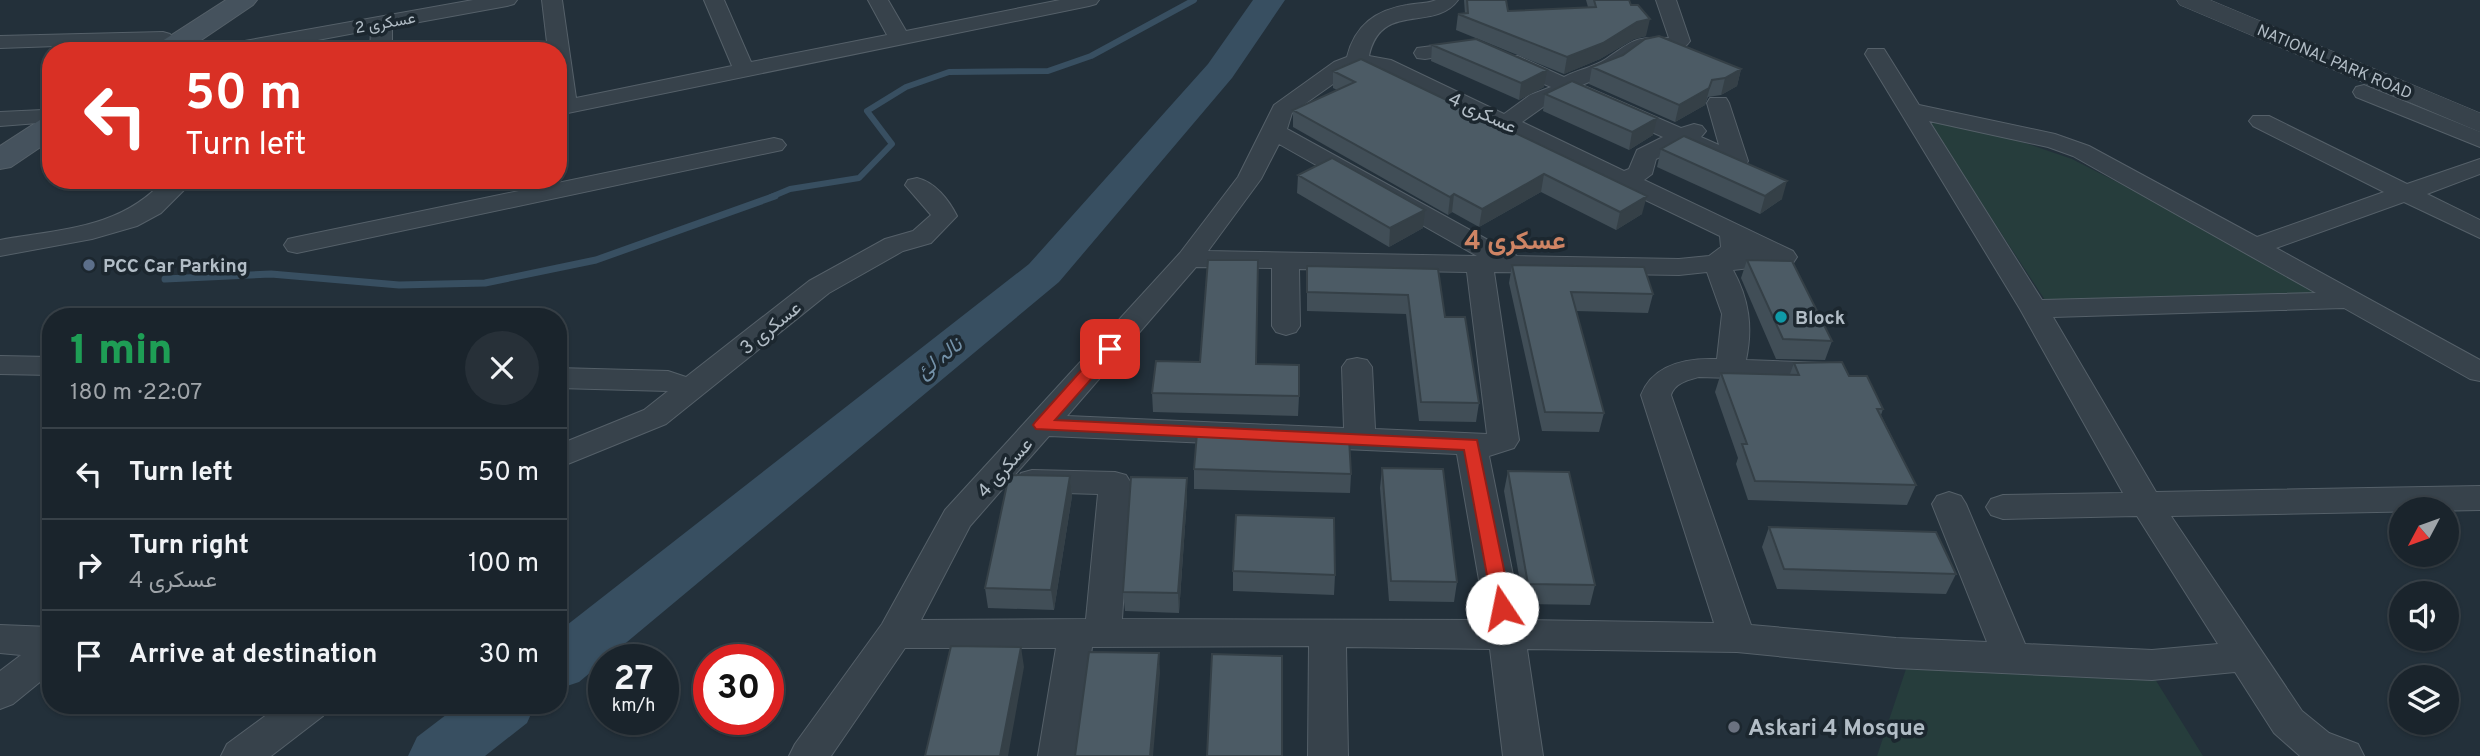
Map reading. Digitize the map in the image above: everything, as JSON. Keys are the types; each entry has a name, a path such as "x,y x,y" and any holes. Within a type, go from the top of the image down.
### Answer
{"main road":[{"path":"173,42 220,0"},
{"path":"176,42 244,0"},
{"path":"0,142 42,121"},
{"path":"0,160 42,123"}],"street":[{"name":"عسکری 2","path":"272,42 507,0"},
{"path":"552,0 556,42"},
{"path":"713,0 745,72"},
{"path":"878,0 900,39"},
{"path":"567,107 900,39 1041,5 1088,0"},
{"path":"1448,0 1433,8 1394,13 1368,29 1360,43 1357,61 1342,67 1282,110 1274,132 1511,264"},
{"path":"1506,123 1538,100 1567,87 1574,80 1613,64 1629,50 1647,43 1672,45 1680,41 1666,0"},
{"name":"NATIONAL PARK ROAD","path":"2189,0 2480,123"},
{"name":"NATIONAL PARK ROAD","path":"2212,0 2480,112"},
{"path":"381,42 382,22"},
{"path":"0,42 42,44"},
{"path":"1425,53 1477,46 1567,87 1682,137 1736,161 1721,110 1682,137 1644,155 1640,174 1622,179"},
{"path":"1876,54 2034,309 2147,505 2288,722 2315,745 2344,756"},
{"name":"عسکری 4","path":"1357,61 1383,65 1784,257 1716,263"},
{"path":"2364,92 2480,140"},
{"path":"1910,110 2055,141 2072,148 2480,372"},
{"path":"0,119 42,118"},
{"path":"2261,121 2480,230"},
{"name":"عسکری 4","path":"809,756 895,634 957,519 1189,259 1249,179 1274,132"},
{"path":"567,179 774,145"},
{"path":"2417,198 2480,166"},
{"path":"2264,252 2417,198 2480,182"},
{"name":"عسکری 3","path":"567,453 655,417 819,287 894,245 922,237 944,216 939,205 917,185"},
{"path":"0,248 120,223 142,215 170,189"},
{"path":"297,245 482,193 506,189"},
{"path":"1189,259 1679,267 1716,263 1735,250 1732,232"},
{"path":"1285,261 1286,326"},
{"path":"1716,263 1732,295 1739,323 1729,369"},
{"path":"1041,425 1492,445 1503,440 1479,264"},
{"path":"2034,309 2351,300"},
{"path":"0,365 42,366"},
{"path":"1357,367 1360,439"},
{"path":"1737,638 1656,395 1660,384 1675,374 1699,368 1825,372"},
{"path":"567,378 668,381 692,389"},
{"path":"611,379 629,390 635,401 633,418 613,434"},
{"path":"1471,444 1507,635 1523,756"},
{"path":"1028,481 1115,483 1089,634 1058,756"},
{"path":"2003,508 2480,498"},
{"path":"1949,504 2012,658"},
{"path":"895,634 1327,632 1737,638 1896,653 2152,665 2245,656"},
{"path":"1327,632 1328,756"},
{"path":"0,639 42,641"},
{"path":"0,693 42,659"},
{"path":"241,756 297,714"}],"green space":[{"path":"1927,120 1984,129 2072,159 2199,224 2323,297 2045,300"},
{"path":"1909,660 2155,679 2203,756 1877,756"}],"building":[{"path":"1467,0 1506,0 1508,11 1596,7 1594,0 1629,0 1631,5 1638,5 1650,19 1637,22 1603,43 1567,57 1458,14 1468,13"},
{"path":"1659,36 1741,69 1725,78 1712,80 1709,88 1679,105 1592,67 1623,55 1645,39"},
{"path":"1476,39 1547,70 1521,83 1432,45"},
{"path":"1361,59 1647,196 1620,212 1544,174 1482,209 1454,194 1450,197 1293,110 1355,82 1333,71"},
{"path":"1572,81 1657,118 1632,132 1545,94"},
{"path":"1684,136 1787,181 1765,196 1661,149"},
{"path":"1332,158 1425,210 1390,228 1298,175"},
{"path":"1208,260 1258,260 1256,364 1299,365 1299,396 1152,393 1156,361 1200,362"},
{"path":"1747,260 1792,261 1832,341 1783,339"},
{"path":"1512,265 1644,267 1653,294 1571,292 1604,413 1545,412"},
{"path":"1307,266 1438,269 1445,317 1465,317 1479,403 1421,402 1408,295 1307,292"},
{"path":"1842,362 1849,376 1867,376 1883,409 1877,409 1916,485 1755,481 1742,444 1747,444 1721,373 1799,375 1794,363"},
{"path":"1197,433 1349,438 1351,474 1194,469"},
{"path":"1382,468 1443,469 1457,582 1391,581"},
{"path":"1508,471 1569,472 1595,585 1528,584"},
{"path":"1009,475 1070,476 1051,590 985,588"},
{"path":"1131,477 1187,478 1178,593 1123,592"},
{"path":"1236,515 1334,518 1335,575 1233,571"},
{"path":"1769,527 1936,532 1956,574 1784,569"},
{"path":"951,646 1021,647 1000,756 925,756"},
{"path":"1089,652 1159,653 1150,756 1075,756"},
{"path":"1212,654 1282,656 1282,756 1207,756"}],"waterway":[{"path":"771,197 790,189 859,178 892,144 867,111 906,87 949,72 1048,71 1091,56 1194,0"},
{"name":"نالہ لئ","path":"567,658 1044,273 1220,71 1269,0"},
{"path":"165,279 271,274 399,285 485,283 596,260 775,196"},
{"name":"نالہ لئ","path":"439,756 493,714"}],"place":[{"name":"PCC Car Parking","path":"89,265"},
{"name":"Block","path":"1781,317"},
{"name":"Askari 4 Mosque","path":"1734,727"}],"district":[{"name":"عسکری 4","path":"1515,240"}],"route":[{"path":"1110,349 1041,425 1471,444 1502,608"}]}
